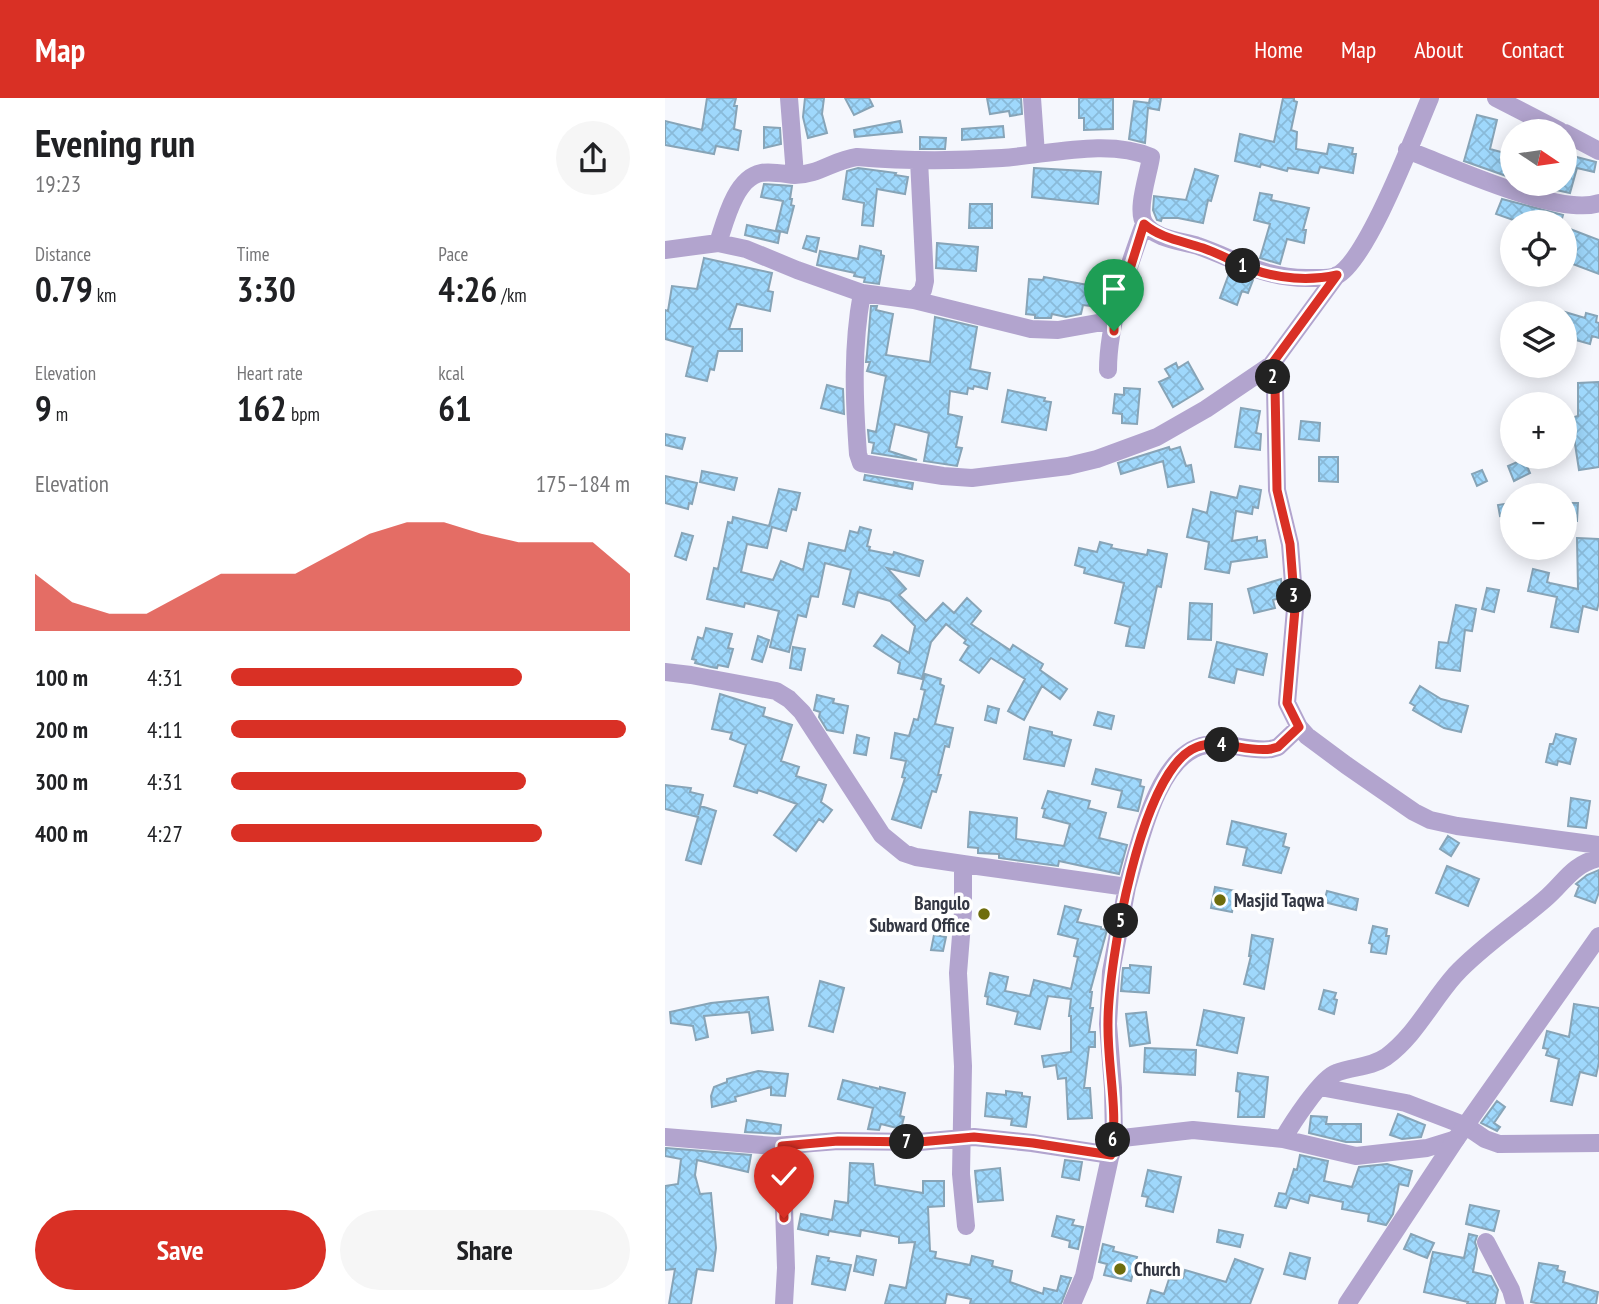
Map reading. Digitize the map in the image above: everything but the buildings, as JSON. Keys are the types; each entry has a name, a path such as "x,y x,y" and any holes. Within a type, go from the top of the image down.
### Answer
{"street":[{"path":"789,98 795,175"},
{"path":"1032,98 1036,154"},
{"path":"862,293 853,370 858,454 863,464 972,478 1068,467 1157,437 1198,414 1271,365 1368,236 1430,98"},
{"path":"1496,98 1537,119"},
{"path":"1577,140 1599,151"},
{"path":"718,243 732,201 751,178 760,173 815,174 833,163 857,157 919,160 1001,158 1116,149 1137,151 1151,157 1141,206 1144,224 1114,320 1108,370"},
{"path":"1407,150 1560,205 1578,207 1599,203"},
{"path":"914,300 923,290 925,281 919,160"},
{"path":"1144,224 1168,238 1207,250 1256,271 1305,278 1337,275"},
{"path":"665,250 718,243 757,252 797,270 862,293 914,300 1031,329 1058,330 1114,320"},
{"path":"1271,365 1275,387 1277,490 1290,544 1295,609 1287,703 1299,727 1307,736 1356,772 1430,820 1599,845"},
{"path":"665,672 776,691 789,699 802,712 882,835 893,845 916,857 1127,887"},
{"path":"1072,1304 1084,1276 1112,1147 1113,1088 1108,1024 1111,972 1127,887 1142,834 1158,793 1177,762 1196,747 1210,744 1271,749 1278,747 1299,727"},
{"path":"1283,1139 1319,1087 1333,1074 1367,1066 1386,1057 1407,1038 1439,994 1479,951 1546,899 1578,866 1599,858"},
{"path":"963,864 963,911 958,973 964,1066 960,1136 966,1226"},
{"path":"1347,1304 1461,1132 1599,936"},
{"path":"1319,1087 1406,1103 1461,1132 1499,1144 1599,1143"},
{"path":"665,1137 782,1146 838,1141 919,1142 960,1136 1112,1147 1193,1130 1283,1139 1356,1156 1427,1148 1461,1132"},
{"path":"782,1146 786,1268 784,1304"},
{"path":"1486,1242 1511,1290 1515,1304"}],"place":[{"name":"Masjid Taqwa","path":"1220,900"},
{"name":"Bangulo Subward Office","path":"984,914"},
{"name":"Church","path":"1120,1269"}],"route":[{"path":"784,1218 782,1146 838,1141 919,1142 960,1136 1033,1143 1111,1155 1114,1139 1113,1088 1108,1024 1111,972 1127,887 1142,834 1158,793 1177,762 1196,747 1210,744 1271,749 1278,747 1299,727 1287,703 1295,609 1290,544 1277,490 1275,387 1271,365 1337,275 1305,278 1256,271 1194,245 1168,238 1144,224 1114,320 1114,331"}]}
